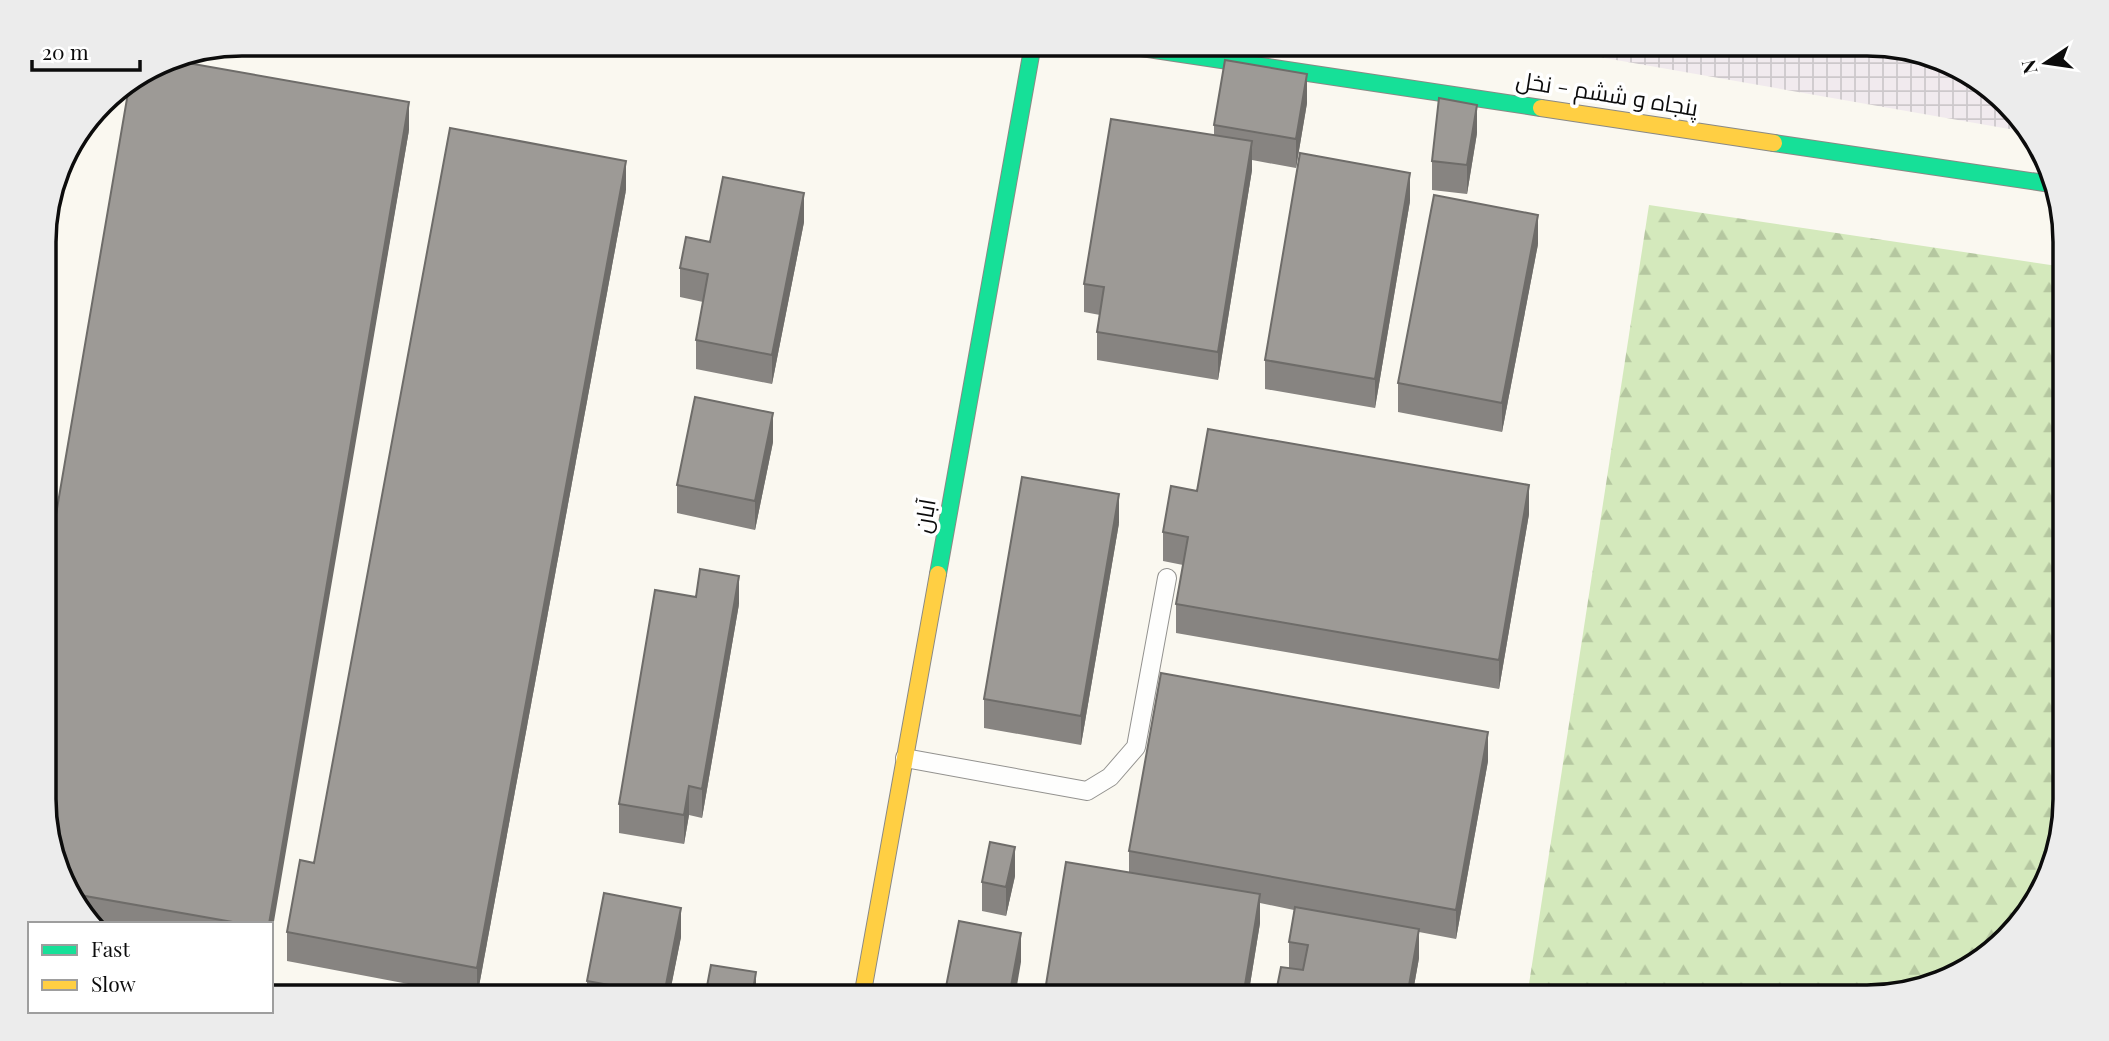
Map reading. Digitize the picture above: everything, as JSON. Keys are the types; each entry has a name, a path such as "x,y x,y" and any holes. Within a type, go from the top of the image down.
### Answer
{"street":[{"name":"آبان","path":"864,985 1031,56"},
{"name":"پنجاه و ششم - نخل","path":"1195,56 2043,183"}],"lane":[{"path":"905,758 1087,791 1110,777 1136,747 1167,578"}],"shaded area":[{"path":"1593,56 1879,56 1903,60 1927,66 1970,87 1990,102 2015,130"}],"green space":[{"path":"1649,205 2053,265 2053,799 2047,847 2034,881 2022,902 1990,939 1970,954 1927,975 1903,981 1879,985 1529,985"}],"building":[{"path":"1225,60 1307,74 1296,139 1214,125"},
{"path":"190,63 409,102 269,922 233,922 83,896 81,892 62,847 56,799 56,515 128,95 149,81"},
{"path":"1439,98 1477,105 1467,165 1432,161"},
{"path":"1111,119 1252,141 1218,352 1097,332 1104,287 1084,284"},
{"path":"450,128 626,161 477,968 287,932 300,860 314,863"},
{"path":"1300,153 1410,173 1375,379 1265,360"},
{"path":"723,177 804,193 772,355 696,340 708,274 680,268 686,237 710,242"},
{"path":"1434,195 1538,215 1502,403 1398,383"},
{"path":"695,397 773,413 755,501 677,485"},
{"path":"1208,429 1529,485 1499,660 1176,604 1188,537 1163,532 1171,486 1197,491"},
{"path":"1022,477 1119,494 1081,716 984,699"},
{"path":"700,569 739,576 702,789 689,786 684,815 619,804 655,590 696,597"},
{"path":"1161,673 1488,732 1456,910 1129,851"},
{"path":"990,842 1015,847 1006,887 982,882"},
{"path":"1066,862 1260,894 1245,985 1046,985"},
{"path":"604,893 681,908 666,985 609,985 587,981"},
{"path":"1295,907 1419,929 1409,985 1277,985 1281,967 1303,970 1308,945 1289,942"},
{"path":"959,921 1021,933 1011,985 946,985"},
{"path":"711,965 756,972 754,985 707,985"}],"traffic: fast":[{"path":"938,574 1031,56"},
{"path":"1195,56 1541,108"},
{"path":"1774,143 2043,183"}],"traffic: slow":[{"path":"1541,108 1774,143"},
{"path":"864,985 938,574"}]}
